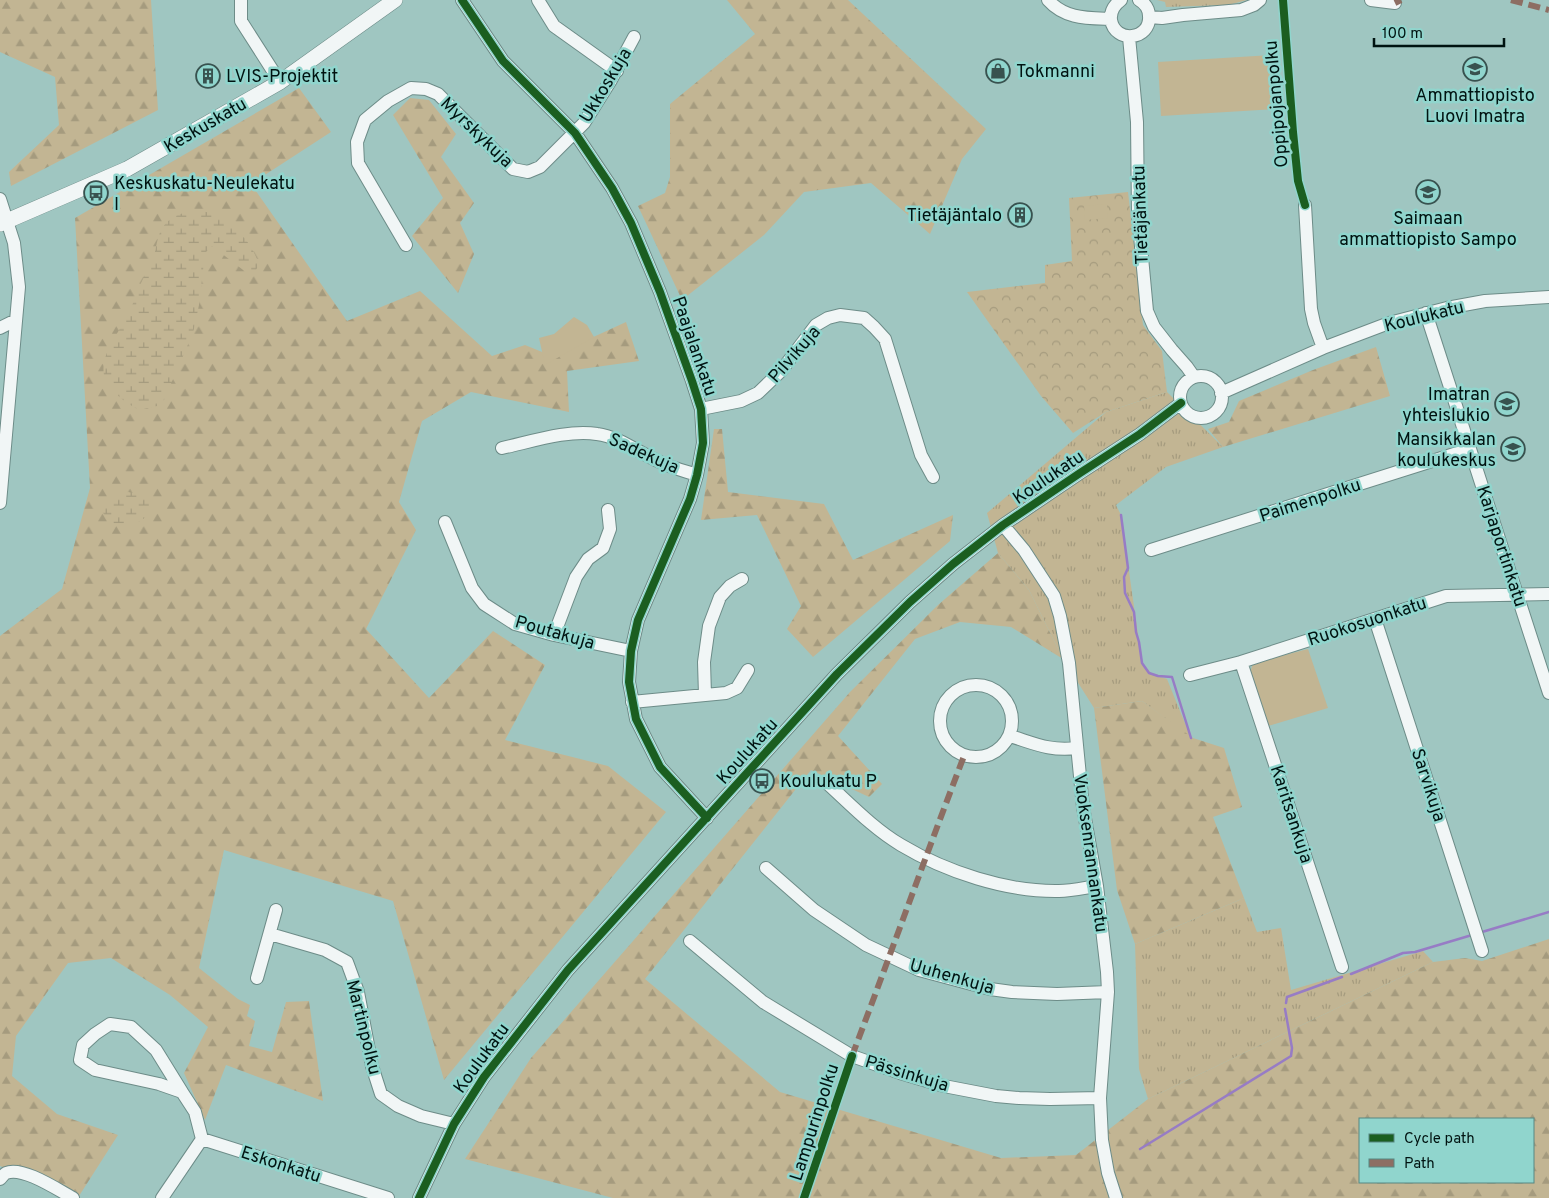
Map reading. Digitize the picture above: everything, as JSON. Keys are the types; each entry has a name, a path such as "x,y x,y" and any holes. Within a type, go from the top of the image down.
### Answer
{"main road":[{"name":"Keskuskatu","path":"3,223 127,169 280,82 395,0"}],"street":[{"path":"241,0 241,21 280,82"},
{"name":"Paajalankatu","path":"462,0 503,61 575,133 612,188 631,223 660,292 701,409 703,443 697,475 690,499 638,620 631,651 629,682 636,719 660,767 707,818"},
{"path":"538,0 554,26 617,71"},
{"path":"1048,0 1062,12 1073,16 1111,19"},
{"path":"1121,0 1115,4 1111,19 1117,32 1129,37 1145,31 1149,24 1148,9 1144,2 1139,0"},
{"path":"1150,17 1162,18 1241,10 1254,5 1260,0"},
{"path":"1371,0 1395,2"},
{"name":"Ukkoskuja","path":"575,133 595,108 634,37"},
{"name":"Tietäjänkatu","path":"1129,37 1137,122 1138,214 1146,311 1154,327 1194,377"},
{"name":"Myrskykuja","path":"406,245 358,164 357,142 365,120 388,101 411,88 426,88 438,94 513,170 528,172 540,167 575,133"},
{"path":"0,199 3,223 14,243 19,287 3,446 0,503"},
{"path":"1305,205 1311,309 1323,348"},
{"name":"Koulukatu","path":"1222,393 1323,348 1389,323 1486,301 1549,297"},
{"name":"Karjaportinkatu","path":"1426,314 1549,693"},
{"name":"Pilvikuja","path":"701,409 741,401 758,393 781,371 816,325 828,318 840,315 864,318 886,339 921,455 933,477"},
{"path":"0,328 16,320"},
{"path":"1194,377 1211,379 1222,393 1219,407 1209,416 1202,418 1189,414 1181,404 1181,391 1184,385 1194,377"},
{"name":"Koulukatu","path":"419,1198 454,1124 484,1076 568,970 836,674 910,602 953,564 1003,525 1140,434 1181,404"},
{"name":"Sadekuja","path":"502,448 585,432 618,440 660,462 697,475"},
{"name":"Paimenpolku","path":"1151,550 1470,449"},
{"path":"554,635 576,577 588,559 603,548 610,529 608,510"},
{"name":"Poutakuja","path":"445,522 472,588 484,604 515,624 554,635 631,651"},
{"name":"Vuoksenrannankatu","path":"1003,525 1024,550 1054,596 1069,663 1077,748 1084,807 1097,886 1108,992 1100,1098 1102,1140 1108,1173 1116,1198"},
{"path":"704,695 704,662 709,626 720,597 730,586 742,579"},
{"name":"Ruokosuonkatu","path":"1190,675 1241,662 1446,596 1549,594"},
{"name":"Sarvikuja","path":"1375,619 1482,951"},
{"name":"Karitsankuja","path":"1241,662 1342,967"},
{"path":"632,702 726,693 737,688 748,670"},
{"path":"972,685 984,686 996,690 1005,698 1010,709 1012,722 1010,736 1003,746 992,754 978,758 964,756 945,741 940,730 939,717 950,695 960,688 972,685"},
{"path":"1010,736 1048,748 1060,750 1077,748"},
{"path":"828,784 878,829 901,845 968,876 1023,889 1060,891 1097,886"},
{"name":"Uuhenkuja","path":"766,868 814,910 866,945 919,970 990,989 1012,992 1057,994 1108,992"},
{"path":"257,978 276,910"},
{"name":"Martinpolku","path":"270,934 325,950 347,962 358,992 372,1066 381,1094 398,1106 421,1116 454,1124"},
{"name":"Pässinkuja","path":"690,941 763,1002 852,1056 944,1086 996,1096 1050,1099 1100,1098"},
{"path":"162,1198 202,1138 195,1112 156,1050 131,1027 110,1024 83,1045 80,1060 95,1070 159,1084 182,1092"},
{"name":"Eskonkatu","path":"202,1138 388,1198"},
{"path":"0,1178 6,1173 25,1173 73,1198"}],"green space":[{"path":"0,0 151,0 158,110 11,186 9,172 59,125 55,77 0,52"},
{"path":"727,0 848,0 986,129 962,159 930,234 871,183 804,192 764,235 682,300 638,206 665,193 670,177 670,104 755,34"},
{"path":"1157,0 1247,0 1228,5 1166,7 1165,2"},
{"path":"1273,55 1276,109 1161,116 1158,62"},
{"path":"299,88 331,132 251,184 347,321 420,291 492,356 525,345 552,356 626,322 639,361 567,371 569,412 471,392 422,421 399,502 416,530 366,629 429,698 493,631 545,665 505,740 608,766 666,812 444,1080 393,901 224,850 199,968 238,999 250,1005 247,1016 255,1021 249,1046 272,1052 286,1002 309,1001 323,1101 226,1065 205,1120 184,1073 208,1027 170,995 111,958 68,963 16,1036 12,1076 57,1114 118,1135 79,1196 0,1166 0,636 62,589 90,488 75,218"},
{"path":"410,98 429,100 456,134 441,157 474,203 460,223 474,254 458,293 412,236 443,198 393,115"},
{"path":"1128,192 1143,325 1162,351 1167,392 1106,412 1073,433 1041,396 967,292 1045,283 1045,265 1072,261 1069,198"},
{"path":"1107,204 1108,218 1085,220 1084,206"},
{"path":"198,211 217,214 231,223 248,242 259,264 255,272 247,273 212,246 205,253 199,305 193,333 164,400 157,406 139,410 123,400 106,381 104,367 107,352 128,315 139,287 152,262 158,237 163,227 169,220 177,216"},
{"path":"574,317 587,325 594,337 545,365 539,338 554,334"},
{"path":"1376,347 1390,396 1223,447 1208,429 1229,422 1239,401 1313,370"},
{"path":"1167,392 1223,447 1166,467 1116,505 1121,515 1142,663 1152,674 1167,679 1191,738 1142,701 1094,708 1063,659 1029,590 998,553 987,513 1106,412"},
{"path":"714,429 722,429 728,492 824,504 853,560 953,515 950,541 813,657 787,629 801,606 757,515 701,520"},
{"path":"128,492 148,498 150,506 145,518 133,524 111,524 101,510 103,506 116,496"},
{"path":"998,553 1029,590 1063,659 1011,627 960,622 915,639 838,736 882,784 869,797 811,770 645,979 780,1092 1001,1158 1076,1155 1148,1099 1433,962 1465,958 1482,961 1549,939 1549,1198 613,1198 465,1159 531,1058 850,692 938,605"},
{"path":"1308,649 1328,708 1268,726 1250,673 1253,663"},
{"path":"1142,701 1193,738 1224,748 1242,807 1213,817 1244,898 1135,944 1117,890 1094,708"},
{"path":"1244,898 1257,932 1281,928 1291,990 1423,951 1433,962 1148,1099 1139,1069 1135,944"}],"waterway":[{"path":"1121,515 1128,568 1124,577 1125,593 1134,612 1142,663 1149,673 1172,677 1191,738"},
{"path":"1482,932 1549,912"},
{"path":"1351,974 1403,953 1415,952 1472,935"},
{"path":"1286,1003 1287,997 1342,977"},
{"path":"1140,1149 1291,1056 1292,1048 1285,1009"}],"marked path":[{"path":"1395,3 1401,0"},
{"path":"1511,0 1549,10"},
{"path":"852,1056 964,756"}],"cycle path":[{"path":"462,0 503,61 575,133 612,188 631,223 660,292 701,409 703,443 697,475 690,499 638,620 631,651 629,682 636,719 660,767 707,818"},
{"name":"Oppipojanpolku","path":"1283,0 1298,181 1305,205"},
{"path":"419,1198 454,1124 484,1077 568,970 837,674 910,602 953,564 1003,525 1140,434 1181,403"},
{"name":"Lampurinpolku","path":"804,1198 852,1056"}],"place":[{"name":"Ammattiopisto Luovi Imatra","path":"1475,69"},
{"name":"Tokmanni","path":"998,71"},
{"name":"LVIS-Projektit","path":"208,76"},
{"name":"Saimaan ammattiopisto Sampo","path":"1428,192"},
{"name":"Keskuskatu-Neulekatu I","path":"96,193"},
{"name":"Tietäjäntalo","path":"1020,215"},
{"name":"Imatran yhteislukio","path":"1507,404"},
{"name":"Mansikkalan koulukeskus","path":"1513,449"},
{"name":"Koulukatu P","path":"762,781"}]}
